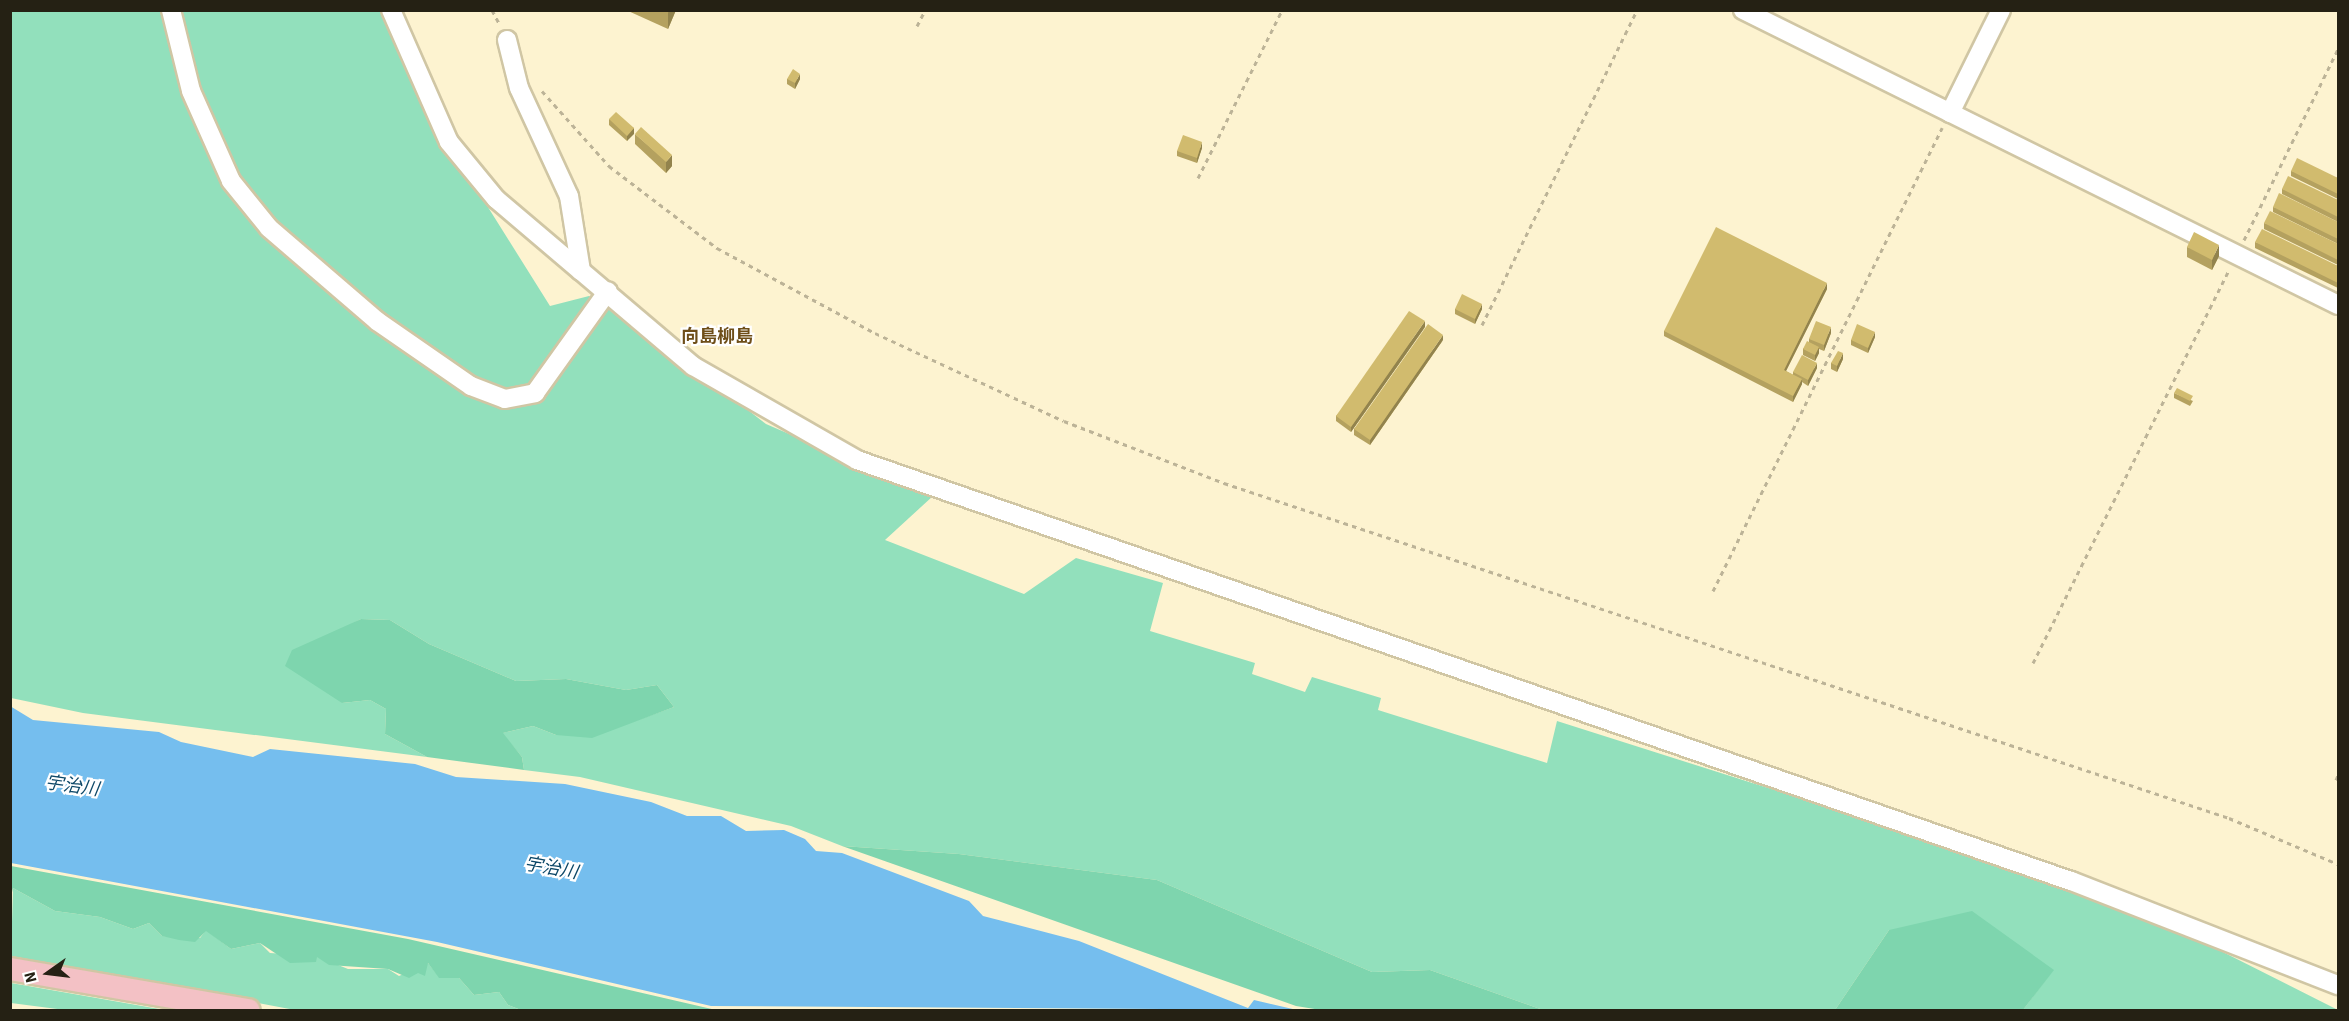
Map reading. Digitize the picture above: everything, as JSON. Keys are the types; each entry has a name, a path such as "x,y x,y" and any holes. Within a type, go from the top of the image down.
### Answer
{"main road":[{"path":"10,969 248,1011"}],"street":[{"path":"171,10 191,91 231,181 278,236 377,321 471,386 505,399 535,393 608,291"},
{"path":"392,10 449,142 496,199 608,291 693,366 857,460 2071,880 2338,986"},
{"path":"1743,10 2338,305"},
{"path":"1950,113 2001,10"},
{"path":"507,40 519,88 569,196 581,271"}],"path":[{"path":"492,10 507,40"},
{"path":"917,26 925,10"},
{"path":"1198,178 1282,10"},
{"path":"1482,325 1637,10"},
{"path":"2033,663 2338,50"},
{"path":"537,83 609,166 717,248 875,333 1064,421 1224,483 2229,818 2338,864"},
{"path":"1713,591 1950,113"},
{"path":"2336,780 2338,775"}],"green space":[{"path":"10,11 383,11 417,94 550,306 589,296 614,306 766,424 933,496 885,540 1024,594 1076,558 1163,583 1150,631 1255,663 1252,674 1305,692 1312,677 1381,698 1378,710 1547,763 1557,721 2004,863 2201,941 2338,1010 2023,1010 2053,970 1889,930 1835,1010 1543,1010 1430,970 1372,972 1157,880 959,854 842,846 791,826 580,777 524,770 522,757 502,733 533,726 556,735 635,721 674,707 657,685 626,690 566,679 516,681 429,644 390,620 361,619 331,635 342,703 370,700 386,709 385,734 427,757 83,713 11,698"},
{"path":"361,619 390,620 429,644 516,681 566,679 626,690 657,685 674,707 592,738 556,735 533,726 503,733 522,757 524,770 427,757 385,734 386,709 370,700 342,703 285,666 292,650"},
{"path":"842,846 959,854 1157,880 1372,972 1430,970 1543,1010 1321,1010 1296,1006"},
{"path":"11,866 408,939 716,1010 521,1010 508,1005 499,992 474,995 459,978 439,978 428,963 425,976 418,973 409,978 388,969 329,965 317,957 316,962 290,963 260,943 231,949 206,931 195,942 179,940 162,936 149,923 133,929 100,917 55,911 13,888 11,897"},
{"path":"13,888 55,911 100,917 133,929 149,923 162,936 200,938 206,930 231,949 260,943 270,953 316,956 348,969 388,969 399,976 428,963 440,978 459,978 474,995 499,992 508,1005 521,1010 295,1010 11,956"},
{"path":"1972,911 2054,970 2023,1010 1835,1010 1889,930"},
{"path":"10,983 165,1010 65,1010 11,1003"}],"water":[{"name":"宇治川","path":"10,706 33,720 159,732 181,742 253,757 270,749 415,764 456,777 565,784 651,802 687,816 721,816 746,831 784,830 805,839 816,851 842,853 969,901 983,916 1079,941 1248,1008 1254,1000 1297,1010 711,1006 437,942 11,863"}],"building":[{"path":"793,69 800,74 795,83 787,79"},
{"path":"616,112 634,128 627,136 609,119"},
{"path":"641,127 672,155 666,162 635,134"},
{"path":"1183,135 1202,142 1197,158 1177,151"},
{"path":"2297,158 2338,178 2338,194 2291,171"},
{"path":"2288,176 2338,200 2338,217 2282,189"},
{"path":"2279,193 2338,222 2338,239 2273,207"},
{"path":"2270,211 2338,244 2338,260 2264,223"},
{"path":"1716,227 1827,283 1784,370 1802,379 1793,396 1664,331"},
{"path":"2262,229 2338,266 2338,283 2255,242"},
{"path":"2194,232 2219,245 2212,260 2187,247"},
{"path":"1462,294 1482,304 1475,319 1455,309"},
{"path":"1409,311 1425,321 1351,427 1336,416"},
{"path":"1816,321 1831,327 1824,345 1809,339"},
{"path":"1428,324 1443,335 1370,440 1354,429"},
{"path":"1857,324 1875,332 1868,348 1851,340"},
{"path":"1807,341 1819,347 1815,355 1803,349"},
{"path":"1838,351 1843,353 1837,366 1831,363"},
{"path":"1802,355 1817,363 1808,380 1793,372"},
{"path":"2177,388 2193,396 2190,401 2174,393"}],"district":[{"name":"向島柳島","path":"717,337"}]}
